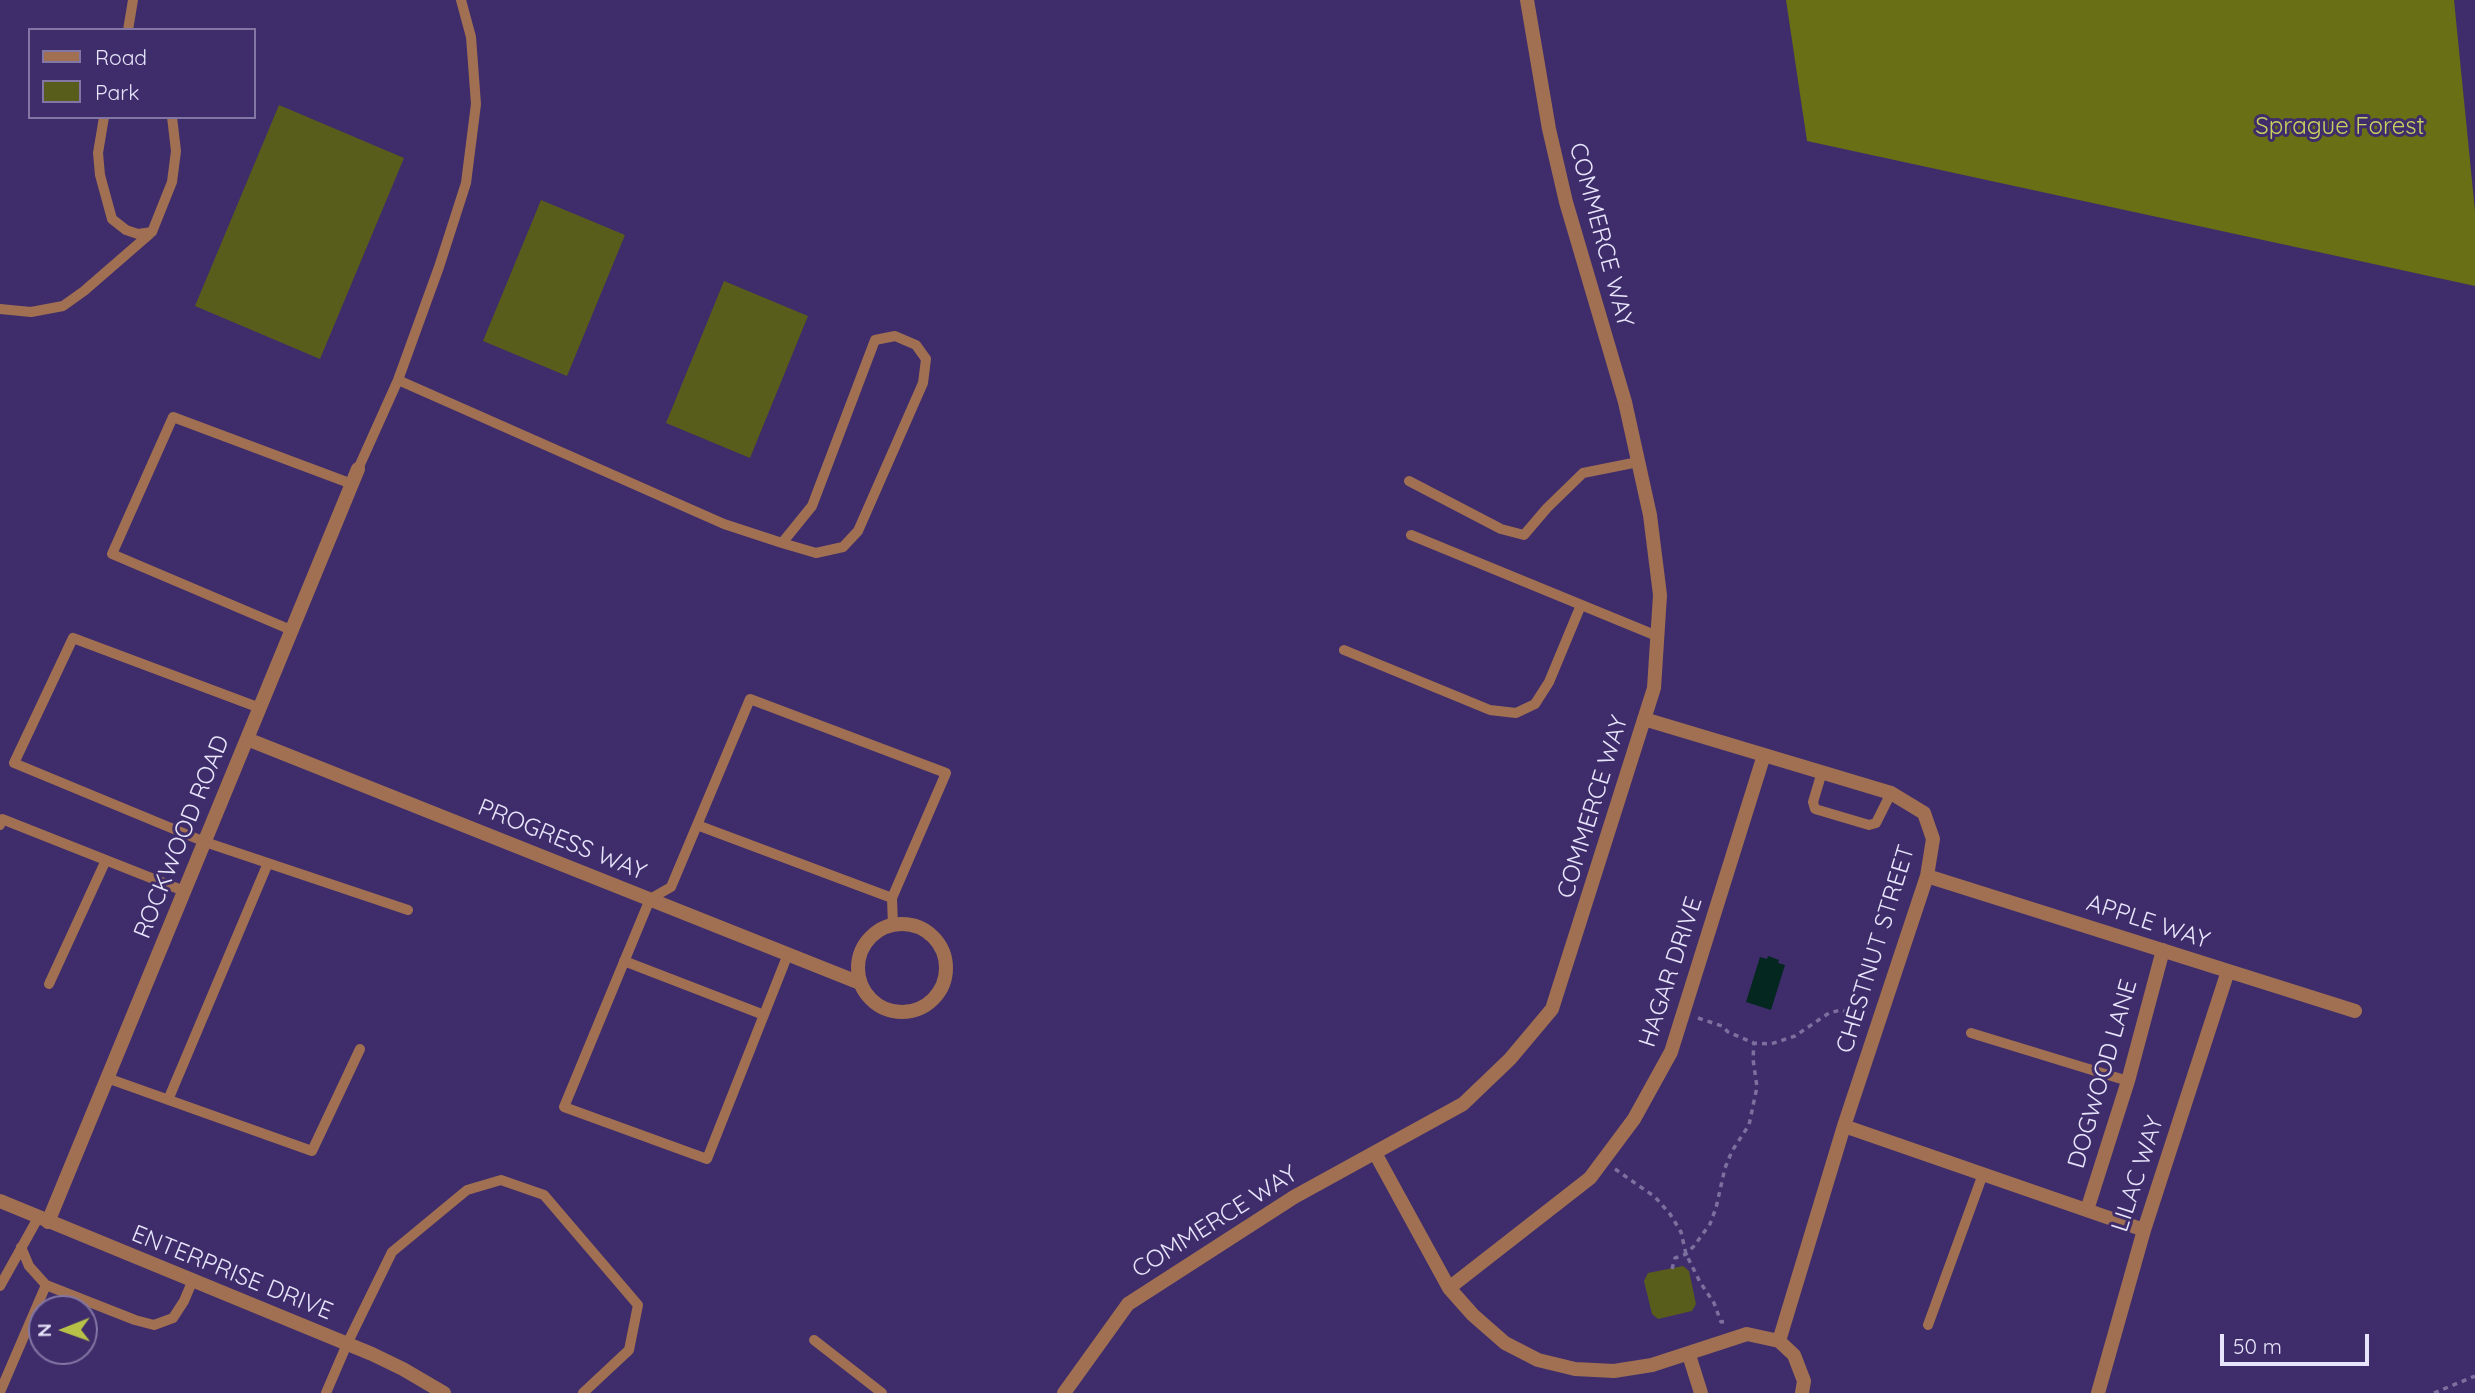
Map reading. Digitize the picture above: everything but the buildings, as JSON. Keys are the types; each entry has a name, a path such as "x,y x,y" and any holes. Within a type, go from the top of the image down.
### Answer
{"street":[{"name":"COMMERCE WAY","path":"1064,1393 1128,1304 1294,1197 1463,1104 1510,1059 1552,1009 1654,688 1660,595 1650,515 1625,402 1566,202 1549,128 1527,0"},
{"name":"ROCKWOOD ROAD","path":"43,1220 107,1078 358,469"},
{"name":"CHESTNUT STREET","path":"1644,719 1891,793 1924,813 1933,839 1927,876 1844,1126 1779,1341"},
{"name":"PROGRESS WAY","path":"247,739 860,982 873,1001 894,1012 909,1012 936,998 944,985 946,962 937,941 927,931 914,926 893,926"},
{"name":"HAGAR DRIVE","path":"1449,1287 1590,1178 1634,1119 1671,1052 1764,755"},
{"name":"APPLE WAY","path":"1927,876 2355,1011"},
{"path":"860,982 858,969 866,943 875,933 893,926"},
{"name":"DOGWOOD LANE","path":"2087,1210 2128,1081 2163,950"},
{"name":"LILAC WAY","path":"2098,1393 2144,1230 2228,971"},
{"name":"DOGWOOD LANE","path":"1844,1126 2144,1230"},
{"path":"1375,1153 1449,1287 1473,1315 1505,1343 1538,1360 1575,1369 1614,1371 1652,1366 1747,1334 1779,1341 1794,1355 1804,1381 1802,1393"},
{"name":"ENTERPRISE DRIVE","path":"0,1201 403,1368 436,1391"},
{"path":"1689,1355 1700,1393"}],"lane":[{"path":"128,28 133,0"},
{"path":"358,469 398,380 466,183 476,104 471,37 461,0"},
{"path":"104,119 98,153 100,175 112,219 126,230 138,234 152,232"},
{"path":"0,309 31,312 63,306 152,232 172,182 176,151 172,119"},
{"path":"398,380 724,524 782,543 816,553 843,547 858,531 923,383 926,359 916,345 895,336 876,340 812,506 782,543"},
{"path":"291,630 112,554 173,417 352,484"},
{"path":"1409,481 1501,529 1524,535 1547,508 1583,474 1638,462"},
{"path":"1411,535 1657,636"},
{"path":"1344,650 1490,710 1516,713 1535,704 1549,682 1581,605"},
{"path":"260,708 73,638 14,763 205,842 408,910"},
{"path":"788,954 707,1159 564,1107 650,899 671,887 750,699 946,773 891,898 893,926"},
{"path":"1822,772 1812,803 1815,809 1869,825 1876,822 1891,793"},
{"path":"0,825 2,819 184,891"},
{"path":"697,825 891,898"},
{"path":"49,984 106,860"},
{"path":"168,1100 268,863"},
{"path":"624,961 764,1015"},
{"path":"1970,1033 2128,1081"},
{"path":"107,1078 312,1151 360,1049"},
{"path":"1928,1325 1983,1174"},
{"path":"326,1393 392,1252 467,1190 502,1180 544,1195 638,1305 629,1350 583,1393"},
{"path":"0,1286 3,1272 43,1220"},
{"path":"21,1247 29,1266 46,1285 154,1325 173,1318 192,1282"},
{"path":"0,1392 46,1285"},
{"path":"814,1340 882,1393"}],"path":[{"path":"1683,1013 1722,1026 1728,1032 1754,1044 1771,1044 1795,1036 1829,1013 1841,1010 1879,1021"},
{"path":"1672,1269 1675,1258 1686,1254 1710,1224 1725,1168 1732,1151 1749,1125 1757,1087 1754,1044"},
{"path":"1603,1161 1656,1197 1670,1214 1681,1232 1686,1254 1714,1303 1721,1322 1732,1320"},
{"path":"2434,1393 2475,1376"}],"green space":[{"name":"Sprague Forest","path":"1786,0 2454,0 2475,211 2475,286 1807,141"},
{"path":"279,105 404,158 320,359 195,306"},
{"path":"541,200 625,235 567,376 483,341"},
{"path":"724,281 808,316 750,458 666,423"},
{"path":"1683,1266 1689,1271 1696,1304 1692,1311 1658,1319 1652,1314 1644,1281 1648,1273"}],"shaded area":[{"path":"1768,956 1785,965 1771,1010 1746,1002 1760,957 1767,959"}]}
